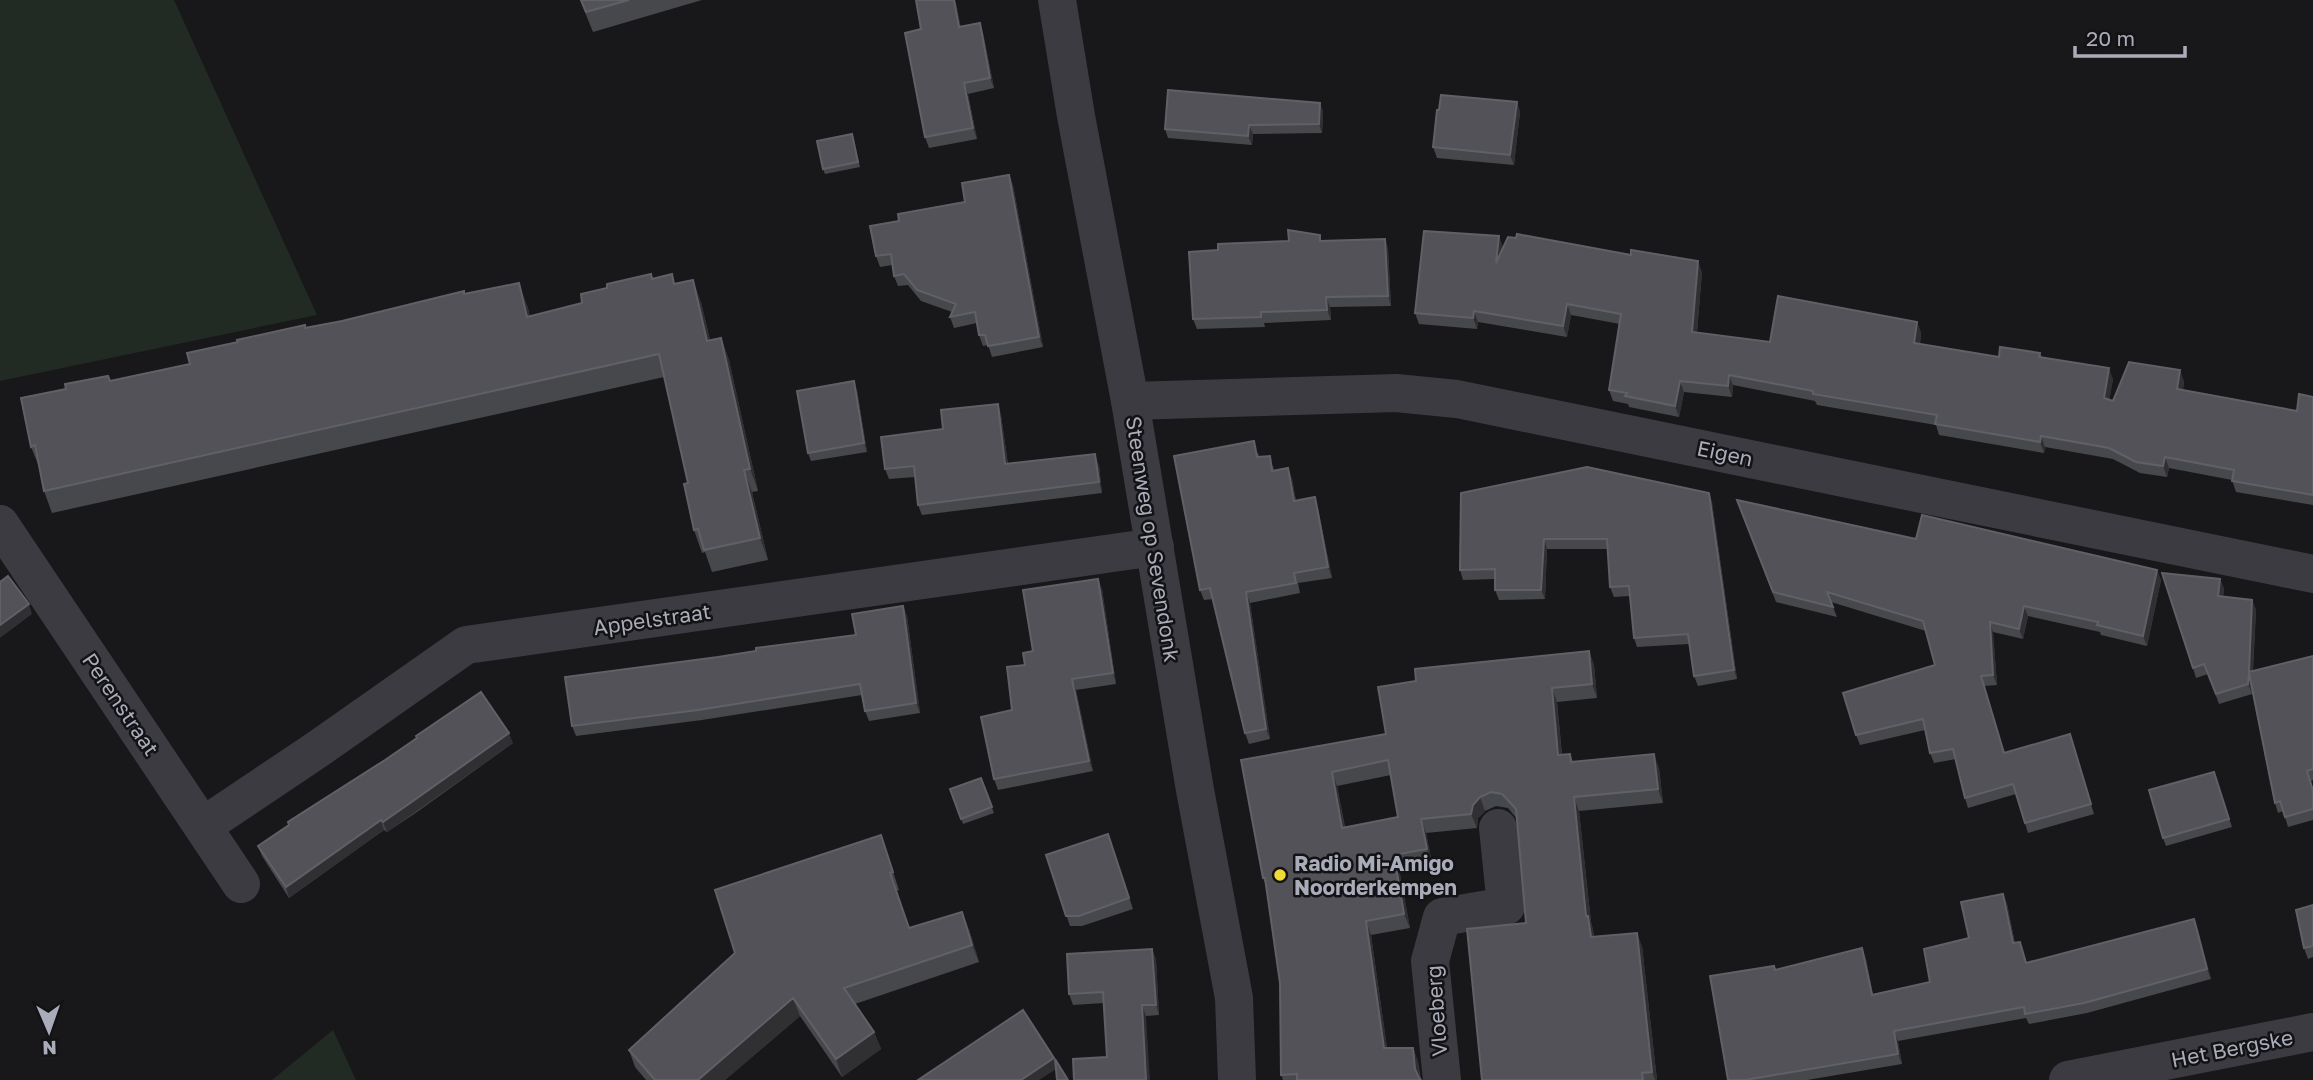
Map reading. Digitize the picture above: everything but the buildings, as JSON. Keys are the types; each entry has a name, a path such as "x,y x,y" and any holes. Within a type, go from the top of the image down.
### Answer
{"street":[{"name":"Steenweg op Sevendonk","path":"1057,0 1234,998 1237,1080"},
{"name":"Eigen","path":"1130,401 1396,393 1457,399 2313,574"},
{"name":"Perenstraat","path":"0,524 241,884"},
{"name":"Appelstraat","path":"203,826 466,645 1154,547"},
{"name":"Vloeberg","path":"1442,1080 1430,961 1442,917 1506,906 1498,828"},
{"name":"Vloeberg","path":"1456,967 1466,1080"},
{"name":"Het Bergske","path":"2068,1080 2313,1032"}],"shaded area":[{"path":"0,0 174,0 317,315 0,381"},
{"path":"333,1030 356,1080 272,1080"}],"place":[{"name":"Radio Mi-Amigo Noorderkempen","path":"1280,875"}]}
